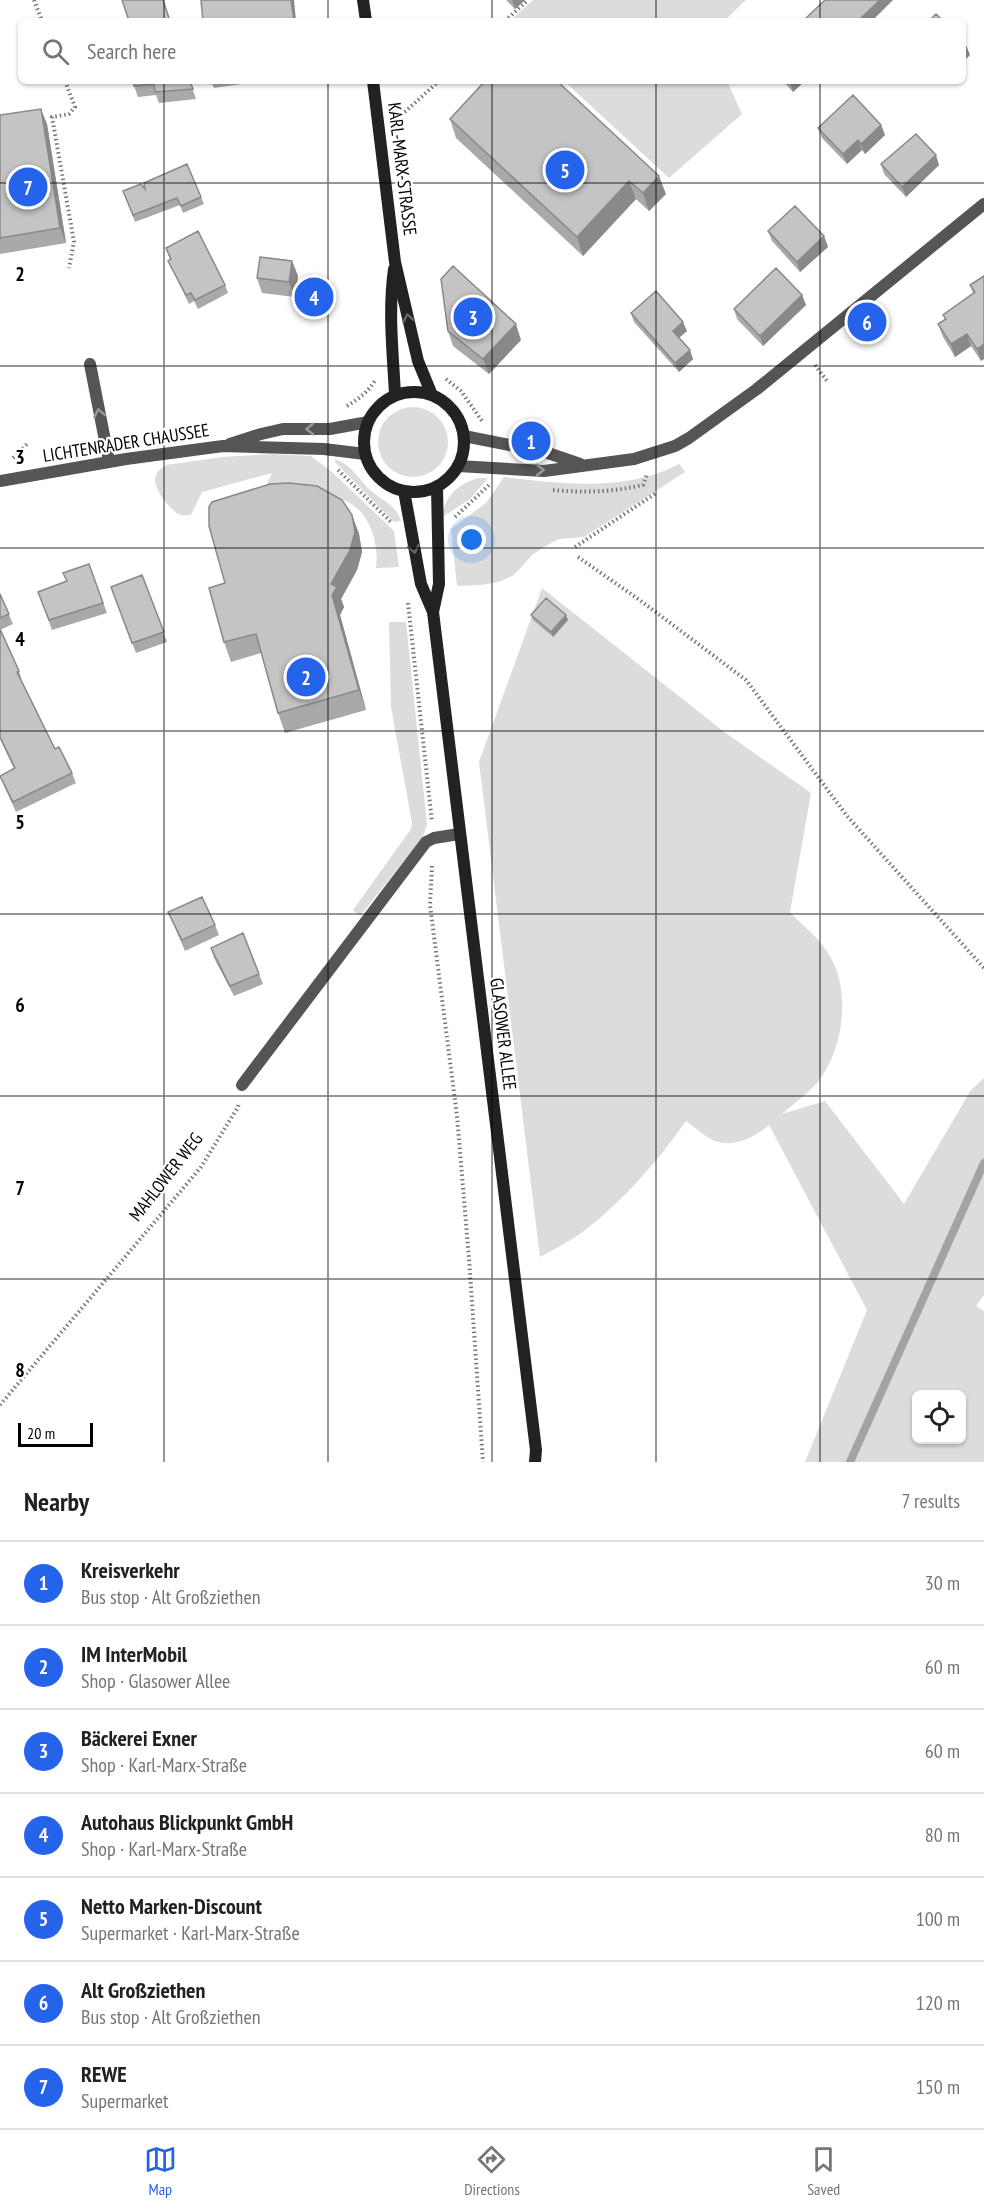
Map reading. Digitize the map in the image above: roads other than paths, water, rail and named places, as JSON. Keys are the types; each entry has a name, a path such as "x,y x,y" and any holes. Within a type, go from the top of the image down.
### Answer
{"main road":[{"path":"363,0 366,18"},
{"name":"KARL-MARX-STRASSE","path":"373,84 395,262 418,361 432,396"},
{"name":"KARL-MARX-STRASSE","path":"395,262 390,296 395,396"},
{"path":"414,392 432,396 444,402 454,412 460,423 464,436 463,452 458,466 453,474 437,487 421,492 404,491 391,487 370,467 365,454 364,433 368,422 384,402 395,396 414,392"},
{"name":"GLASOWER ALLEE","path":"433,612 439,584 437,487"},
{"name":"GLASOWER ALLEE","path":"404,491 421,584 433,612 536,1450 535,1462"}],"street":[{"path":"458,466 544,471 655,454 689,438 757,389 984,204"},
{"path":"90,364 109,461"},
{"name":"LICHTENRADER CHAUSSEE","path":"223,446 283,429 330,429 368,422"},
{"path":"464,436 545,452 584,465"},
{"name":"LICHTENRADER CHAUSSEE","path":"0,481 109,461 223,446 324,449 365,454"},
{"path":"242,1085 426,842 434,838 459,834"}],"waterway":[{"path":"850,1462 984,1163"}],"place":[{"name":"Netto Marken-Discount","path":"565,170"},
{"name":"REWE","path":"28,187"},
{"name":"Autohaus Blickpunkt GmbH","path":"314,297"},
{"name":"Bäckerei Exner","path":"473,317"},
{"name":"Alt Großziethen","path":"867,322"},
{"name":"Kreisverkehr","path":"531,441"},
{"name":"IM InterMobil","path":"306,677"}]}
